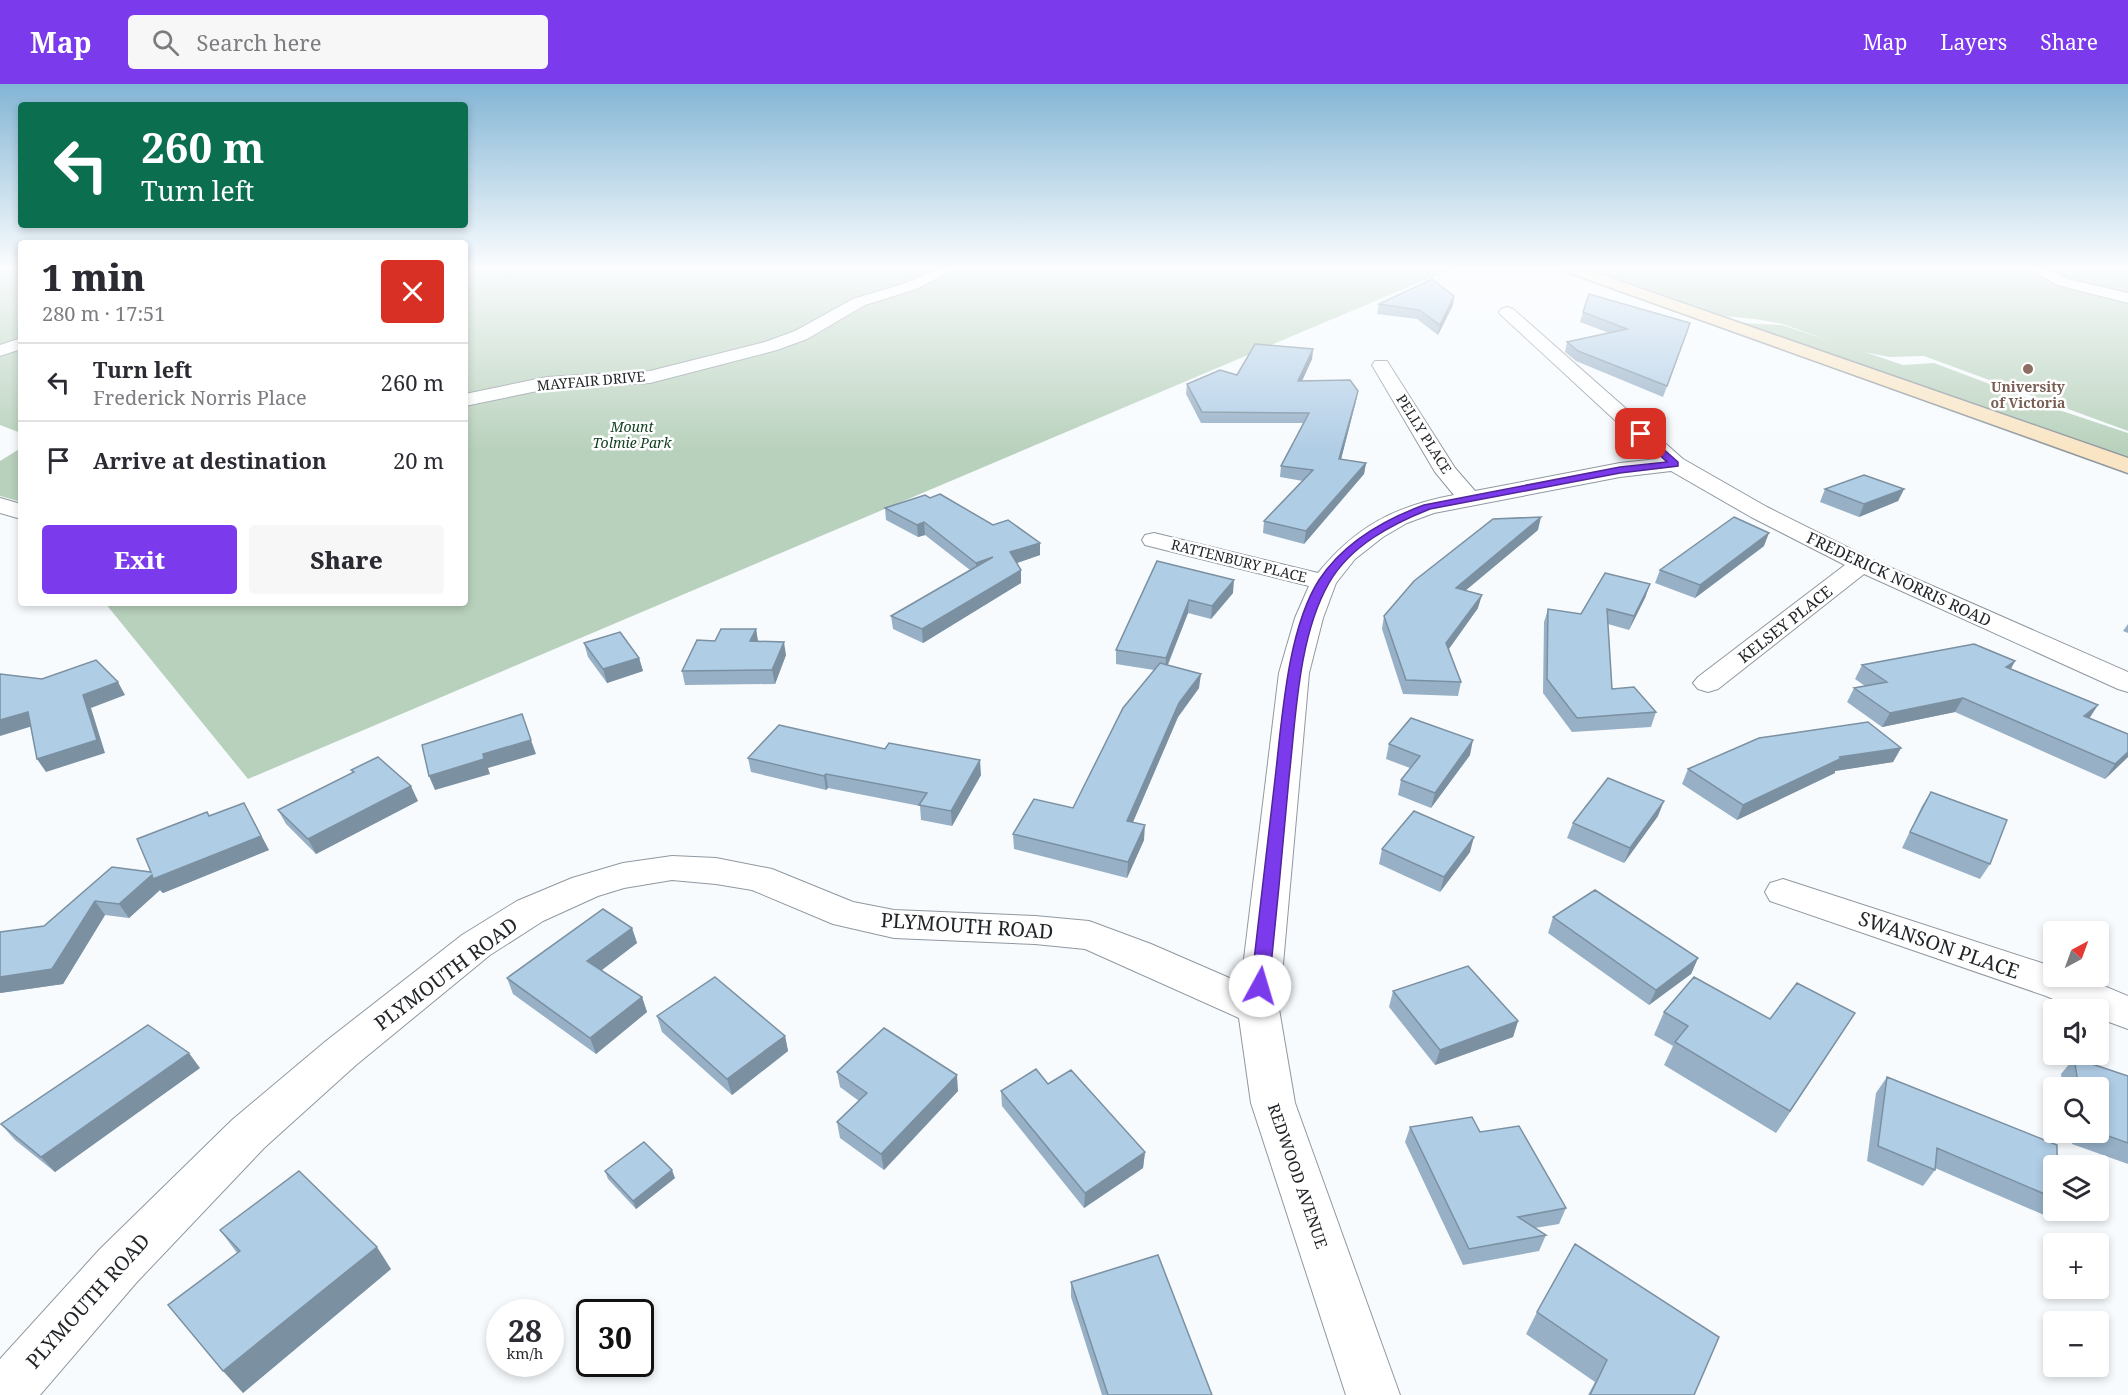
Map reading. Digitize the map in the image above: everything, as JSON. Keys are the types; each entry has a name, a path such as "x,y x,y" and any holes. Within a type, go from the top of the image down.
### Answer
{"main road":[{"path":"1742,329 2128,466"}],"street":[{"name":"MAYFAIR DRIVE","path":"468,399 547,383 627,380 650,376 771,345 811,329"},
{"name":"FREDERICK NORRIS ROAD","path":"1526,329 1674,464 1759,512 1862,564 2128,683"},
{"name":"PELLY PLACE","path":"1381,365 1446,472 1470,499"},
{"name":"REDWOOD AVENUE","path":"1373,1395 1273,1102 1258,1009 1294,673 1309,618 1324,582 1346,554 1374,532 1399,518 1428,507 1620,470 1674,464"},
{"path":"0,506 18,511"},
{"name":"RATTENBURY PLACE","path":"1154,540 1324,582"},
{"name":"KELSEY PLACE","path":"1708,683 1862,564"},
{"name":"PLYMOUTH ROAD","path":"4,1395 118,1266 256,1126 341,1053 476,945 530,911 585,887 624,876 672,868 716,871 759,878 846,914 894,924 1035,930 1089,935 1137,954 1258,1009"},
{"name":"SWANSON PLACE","path":"1783,892 2060,985 2128,1012"}],"green space":[{"path":"0,329 18,329 18,432 0,425"},
{"name":"Mount Tolmie Park","path":"468,329 1309,329 248,779 107,606 468,606"},
{"path":"1760,329 1795,329 1827,340 1797,329 2128,329 2128,431 1924,356 1889,357 1865,352 1903,365 1934,363 2053,408 2128,433 2128,459"},
{"path":"18,450 18,501 0,496 0,461"}],"building":[{"path":"1626,329 1688,329 1667,386 1578,351 1567,342"},
{"path":"1255,344 1313,349 1298,381 1350,380 1358,391 1339,459 1366,463 1306,531 1264,521 1313,470 1281,466 1309,413 1202,412 1187,384 1220,370 1237,375"},
{"path":"1864,475 1904,489 1864,504 1825,489"},
{"path":"940,494 993,525 1008,520 1040,543 1010,552 1021,570 922,629 891,616 993,557 976,563 924,522 917,525 885,508 925,495 930,498"},
{"path":"1541,517 1456,588 1482,595 1446,643 1461,682 1406,680 1384,616 1414,581 1493,519"},
{"path":"1734,517 1769,533 1700,585 1660,570"},
{"path":"1157,561 1234,580 1212,606 1189,600 1166,658 1116,650"},
{"path":"1605,573 1650,584 1634,616 1607,609 1612,689 1634,687 1656,712 1577,718 1547,679 1548,609 1581,614"},
{"path":"721,629 756,629 750,641 784,642 772,670 682,671 697,640 715,641"},
{"path":"620,632 639,658 603,669 584,643"},
{"path":"1974,644 2015,661 2006,667 2098,705 2084,716 2128,734 2128,752 2115,764 1963,698 1890,713 1854,688 1887,682 1862,665"},
{"path":"96,660 118,682 83,695 97,740 37,759 28,712 0,720 0,674 42,679"},
{"path":"1160,663 1201,674 1179,703 1127,821 1145,825 1128,862 1013,834 1034,799 1073,808 1123,708"},
{"path":"522,714 531,740 483,754 484,759 429,776 422,745"},
{"path":"1411,718 1473,740 1435,793 1401,780 1420,756 1389,744"},
{"path":"1868,722 1901,748 1839,757 1842,758 1743,805 1688,769 1759,738"},
{"path":"779,725 885,749 889,743 980,760 951,811 919,805 927,793 826,774 824,776 748,758"},
{"path":"378,757 411,786 308,839 278,810 354,772 351,770"},
{"path":"1608,778 1664,801 1630,848 1573,823"},
{"path":"1931,792 2007,820 1990,864 1910,832"},
{"path":"244,803 261,836 153,879 152,875 119,904 95,901 52,969 0,977 0,932 44,926 112,867 151,872 137,839 207,812 209,816"},
{"path":"1414,811 1474,837 1444,877 1382,849"},
{"path":"1595,890 1698,958 1656,990 1553,917"},
{"path":"603,909 632,928 587,961 642,997 590,1038 507,978"},
{"path":"1468,966 1518,1021 1440,1050 1393,991"},
{"path":"715,977 785,1036 727,1079 657,1016"},
{"path":"1694,977 1770,1019 1797,983 1855,1013 1790,1111 1675,1042 1688,1026 1664,1012"},
{"path":"148,1025 189,1053 41,1157 1,1124"},
{"path":"884,1028 957,1075 881,1154 837,1122 867,1093 837,1072"},
{"path":"2075,1065 2095,1065 2128,1076 2128,1143 2109,1136 2109,1077 2077,1077"},
{"path":"1036,1069 1048,1084 1071,1070 1145,1152 1085,1193 1001,1091"},
{"path":"1887,1077 2043,1139 2043,1143 2057,1145 2057,1155 2043,1155 2043,1193 1937,1148 1935,1170 1878,1146"},
{"path":"1472,1117 1480,1132 1519,1126 1566,1208 1518,1217 1546,1235 1469,1249 1410,1127"},
{"path":"644,1142 672,1170 633,1201 605,1171"},
{"path":"299,1171 377,1247 223,1371 168,1305 240,1251 220,1230"},
{"path":"1575,1244 1719,1337 1694,1395 1590,1395 1607,1360 1537,1312"},
{"path":"1158,1255 1212,1395 1108,1395 1071,1282"}],"place":[{"name":"University of Victoria","path":"2028,369"}],"route":[{"path":"1260,986 1294,673 1309,618 1324,582 1346,554 1374,532 1399,518 1428,507 1620,470 1674,464 1641,434"}]}
